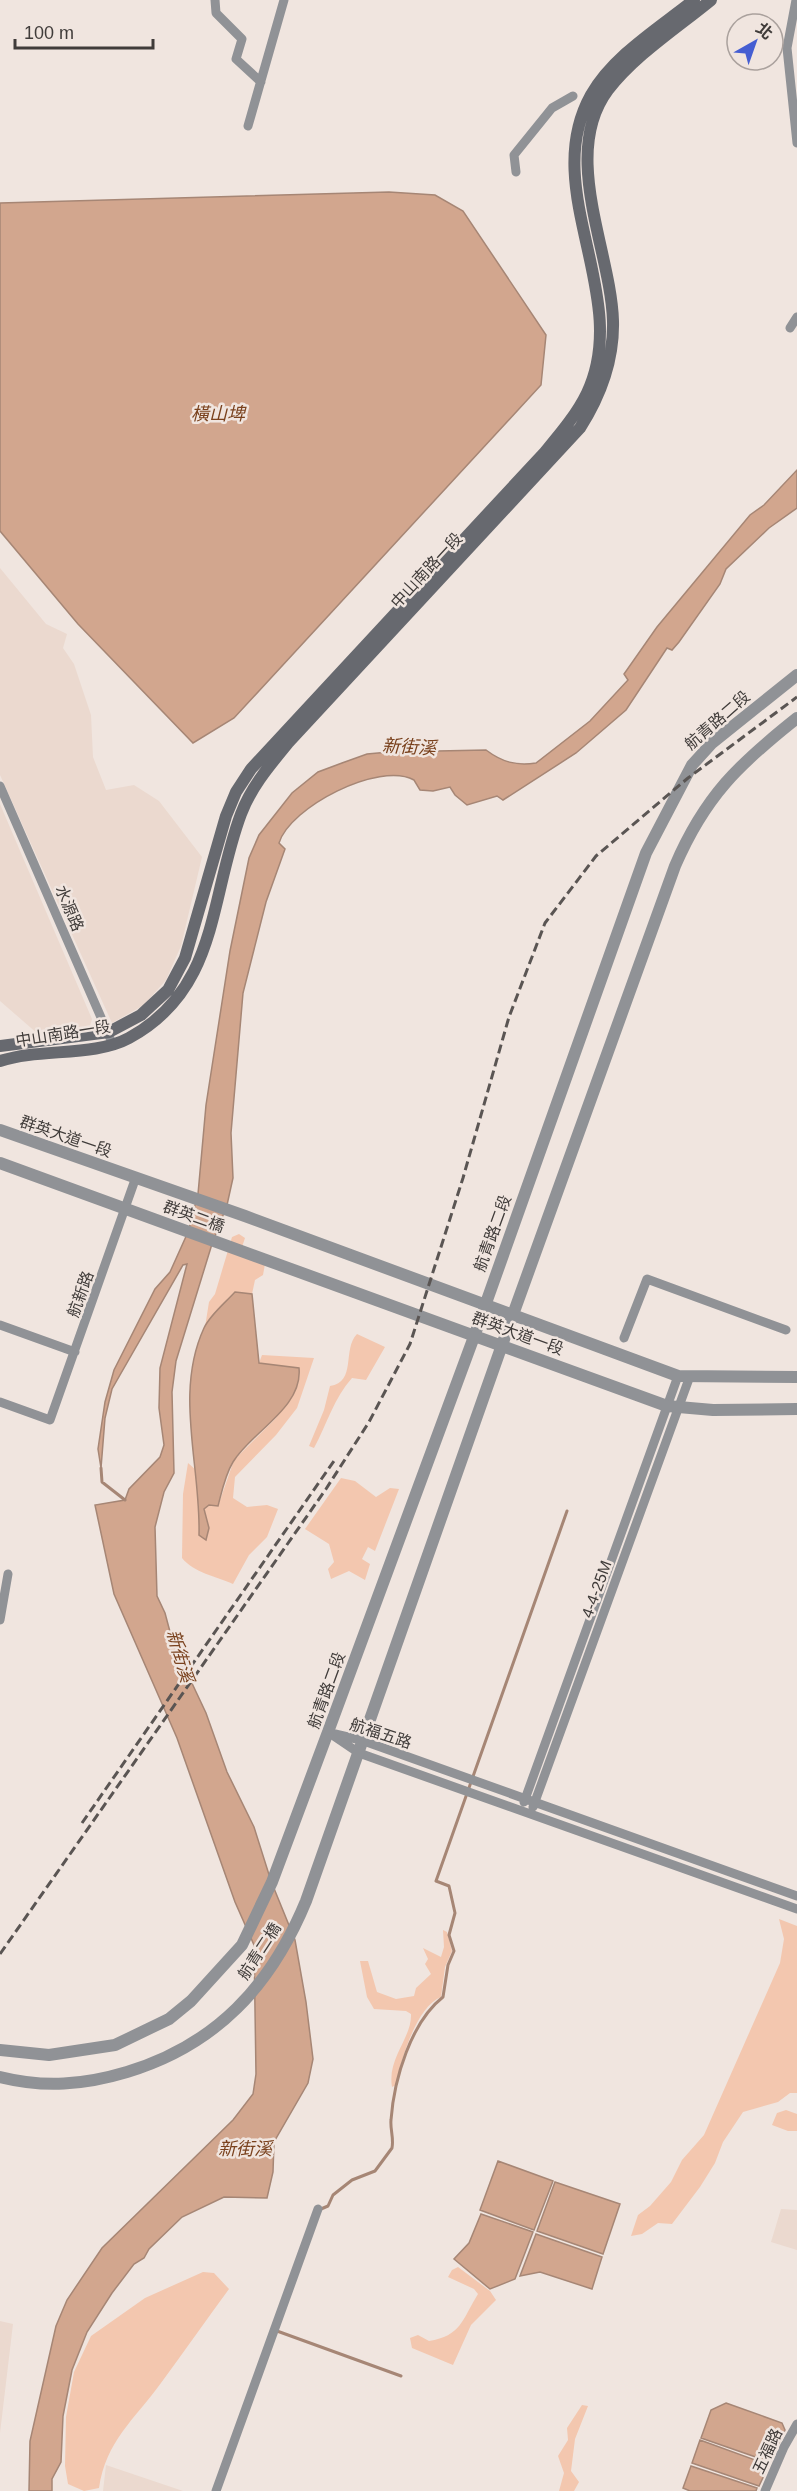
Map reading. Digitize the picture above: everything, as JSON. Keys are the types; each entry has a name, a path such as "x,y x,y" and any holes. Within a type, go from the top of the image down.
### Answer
{"main road":[{"name":"中山南路一段","path":"0,1061 18,1055 96,1047 154,1005 178,976 226,816 236,792 251,769 545,452 587,393 596,364 601,316 575,174 576,134 591,94 606,76 631,51 694,0"},
{"name":"中山南路一段","path":"0,1046 110,1038 127,1039 150,1023 188,986 200,963 241,814 252,790 288,743 379,643 562,451 595,405 606,381 613,321 590,176 589,142 596,112 608,91 628,69 711,0"}],"street":[{"path":"215,0 216,13 242,39 236,59 261,82"},
{"path":"248,126 284,0"},
{"path":"796,0 787,48 797,143"},
{"path":"516,172 514,155 552,108 573,96"},
{"path":"790,328 797,317"},
{"name":"航青路二段","path":"284,1847 474,1334 646,853 692,765 712,743 797,675"},
{"path":"360,1747 660,906 691,828 711,799 736,770 797,718"},
{"name":"水源路","path":"0,786 110,1038"},
{"name":"群英大道一段","path":"0,1130 155,1184"},
{"path":"0,1163 126,1209"},
{"name":"航新路","path":"0,1402 50,1420 136,1177"},
{"name":"群英二橋","path":"155,1184 245,1216"},
{"name":"群英二橋","path":"126,1209 234,1248"},
{"name":"群英大道一段","path":"245,1216 484,1306 684,1376 797,1377"},
{"name":"群英大道一段","path":"234,1248 672,1407 713,1410 797,1409"},
{"path":"624,1338 647,1279 786,1330"},
{"path":"0,1325 75,1352"},
{"name":"4-4-25M","path":"526,1811 684,1376"},
{"path":"0,1620 8,1574"},
{"name":"航福五路","path":"328,1732 360,1747 526,1811 797,1909"},
{"name":"航福五路","path":"360,1747 471,1779 797,1896"},
{"name":"航青二橋","path":"0,2077 42,2084 69,2085 103,2079 170,2057 232,2014 258,1987 282,1952 306,1901 360,1747"},
{"name":"航青二橋","path":"0,2050 49,2055 115,2045 168,2019 207,1987 242,1945 260,1911 284,1847"},
{"path":"216,2491 318,2209"},
{"name":"五福路","path":"765,2491 783,2447 797,2424"}],"shaded area":[{"path":"0,568 46,624 67,634 63,648 74,664 91,715 93,757 106,790 134,785 159,801 202,857 181,946 166,980 144,1005 112,1023 0,775"},
{"path":"0,804 92,1019 90,1026 81,1032 38,1034 0,1001"},
{"path":"239,1234 245,1238 241,1250 265,1264 263,1275 255,1280 252,1294 234,1293 205,1327 209,1302 215,1294 232,1237"},
{"path":"357,1334 385,1347 366,1380 352,1378 335,1403 314,1448 309,1446 324,1410 330,1386 344,1378 350,1348"},
{"path":"262,1355 314,1358 297,1408 276,1435 235,1477 233,1498 247,1507 267,1505 278,1509 267,1537 249,1555 233,1584 199,1571 182,1558 183,1494 188,1463 196,1470 200,1505 199,1535 209,1528 204,1509 209,1504 218,1506 234,1460 276,1418 299,1368 259,1363"},
{"path":"341,1478 355,1481 376,1497 390,1488 399,1489 375,1551 368,1547 362,1559 370,1564 365,1580 349,1571 331,1579 328,1569 334,1562 329,1544 305,1529"},
{"path":"779,1919 797,1926 797,2093 790,2093 778,2102 743,2112 723,2142 715,2163 700,2187 672,2224 658,2223 642,2234 631,2236 638,2215 650,2206 671,2182 682,2160 704,2135 780,1963 784,1939"},
{"path":"443,1930 447,1932 452,1951 445,1967 441,1997 424,2011 417,2023 406,2049 396,2085 392,2087 393,2067 408,2031 411,2014 406,2011 374,2009 367,1997 360,1961 368,1961 377,1992 396,1999 414,1996 416,1988 431,1974 425,1964 428,1959 423,1948 441,1957 444,1947"},
{"path":"786,2110 797,2114 797,2131 788,2131 772,2125 777,2113"},
{"path":"781,2209 797,2210 797,2250 771,2242"},
{"path":"458,2267 490,2291 496,2300 471,2325 453,2365 412,2348 410,2338 418,2335 429,2341 440,2339 460,2325 478,2294 474,2289 448,2277 452,2270"},
{"path":"203,2272 214,2273 229,2289 161,2383 122,2432 108,2457 99,2488 84,2491 68,2484 65,2466 66,2417 74,2372 91,2336 145,2298"},
{"path":"0,2321 13,2324 0,2433"},
{"path":"582,2405 588,2406 575,2439 571,2471 579,2482 574,2491 559,2491 564,2473 558,2456 568,2440 567,2428"},
{"path":"106,2465 183,2491 103,2491"}],"water":[{"name":"橫山埤","path":"389,192 435,195 463,211 546,335 541,385 234,718 193,743 78,624 0,531 0,203"},
{"name":"新街溪","path":"797,470 797,508 769,528 726,569 720,584 679,642 672,650 667,648 626,710 576,753 503,800 497,796 467,805 455,795 450,787 433,791 420,790 414,780 399,776 380,777 359,782 317,802 287,829 279,843 285,849 266,902 243,993 231,1133 233,1178 227,1205 212,1244 176,1361 172,1392 174,1473 164,1492 155,1527 157,1596 165,1613 173,1643 206,1713 227,1772 254,1827 271,1881 295,1940 313,2059 308,2083 274,2142 273,2172 267,2198 224,2197 182,2217 149,2249 144,2258 134,2264 112,2293 87,2332 72,2370 63,2416 61,2462 52,2479 52,2491 29,2491 30,2441 56,2326 67,2300 102,2248 233,2120 253,2094 256,2074 254,1945 235,1902 177,1738 114,1594 95,1505 125,1500 129,1489 160,1457 164,1445 159,1408 160,1368 187,1264 183,1265 112,1389 105,1418 101,1468 98,1449 105,1402 114,1370 155,1289 170,1272 188,1232 198,1194 206,1105 230,951 249,858 259,835 292,793 318,772 367,754 486,750 510,762 536,763 590,721 628,680 624,674 657,627 750,515 764,505"},
{"path":"235,1292 252,1294 259,1363 299,1368 298,1382 285,1407 251,1440 233,1462 218,1506 209,1505 204,1509 209,1528 206,1540 199,1535 199,1509 191,1430 191,1378 195,1353 204,1328"},
{"path":"498,2161 553,2181 534,2230 480,2210"},
{"path":"555,2182 620,2204 603,2254 537,2231"},
{"path":"481,2214 533,2232 515,2279 490,2289 454,2259 469,2243"},
{"path":"536,2234 602,2257 592,2289 540,2272 520,2276"},
{"path":"726,2403 782,2423 785,2430 770,2462 701,2438 711,2410"},
{"path":"700,2440 769,2465 759,2486 692,2463"},
{"path":"691,2466 757,2488 756,2491 690,2491 683,2488"}],"waterway":[{"path":"101,1468 102,1482 125,1500"},
{"path":"321,2209 328,2206 333,2195 352,2180 375,2171 392,2148 391,2120 400,2070 413,2036 422,2021 443,1997 448,1965 454,1951 449,1935 455,1913 449,1886 436,1881 567,1511"},
{"path":"277,2331 401,2376"}],"railway":[{"path":"0,1954 326,1489 369,1422 410,1344 463,1178 509,1017 545,923 596,856 688,778 797,697"},
{"path":"82,1823 336,1458"}]}
